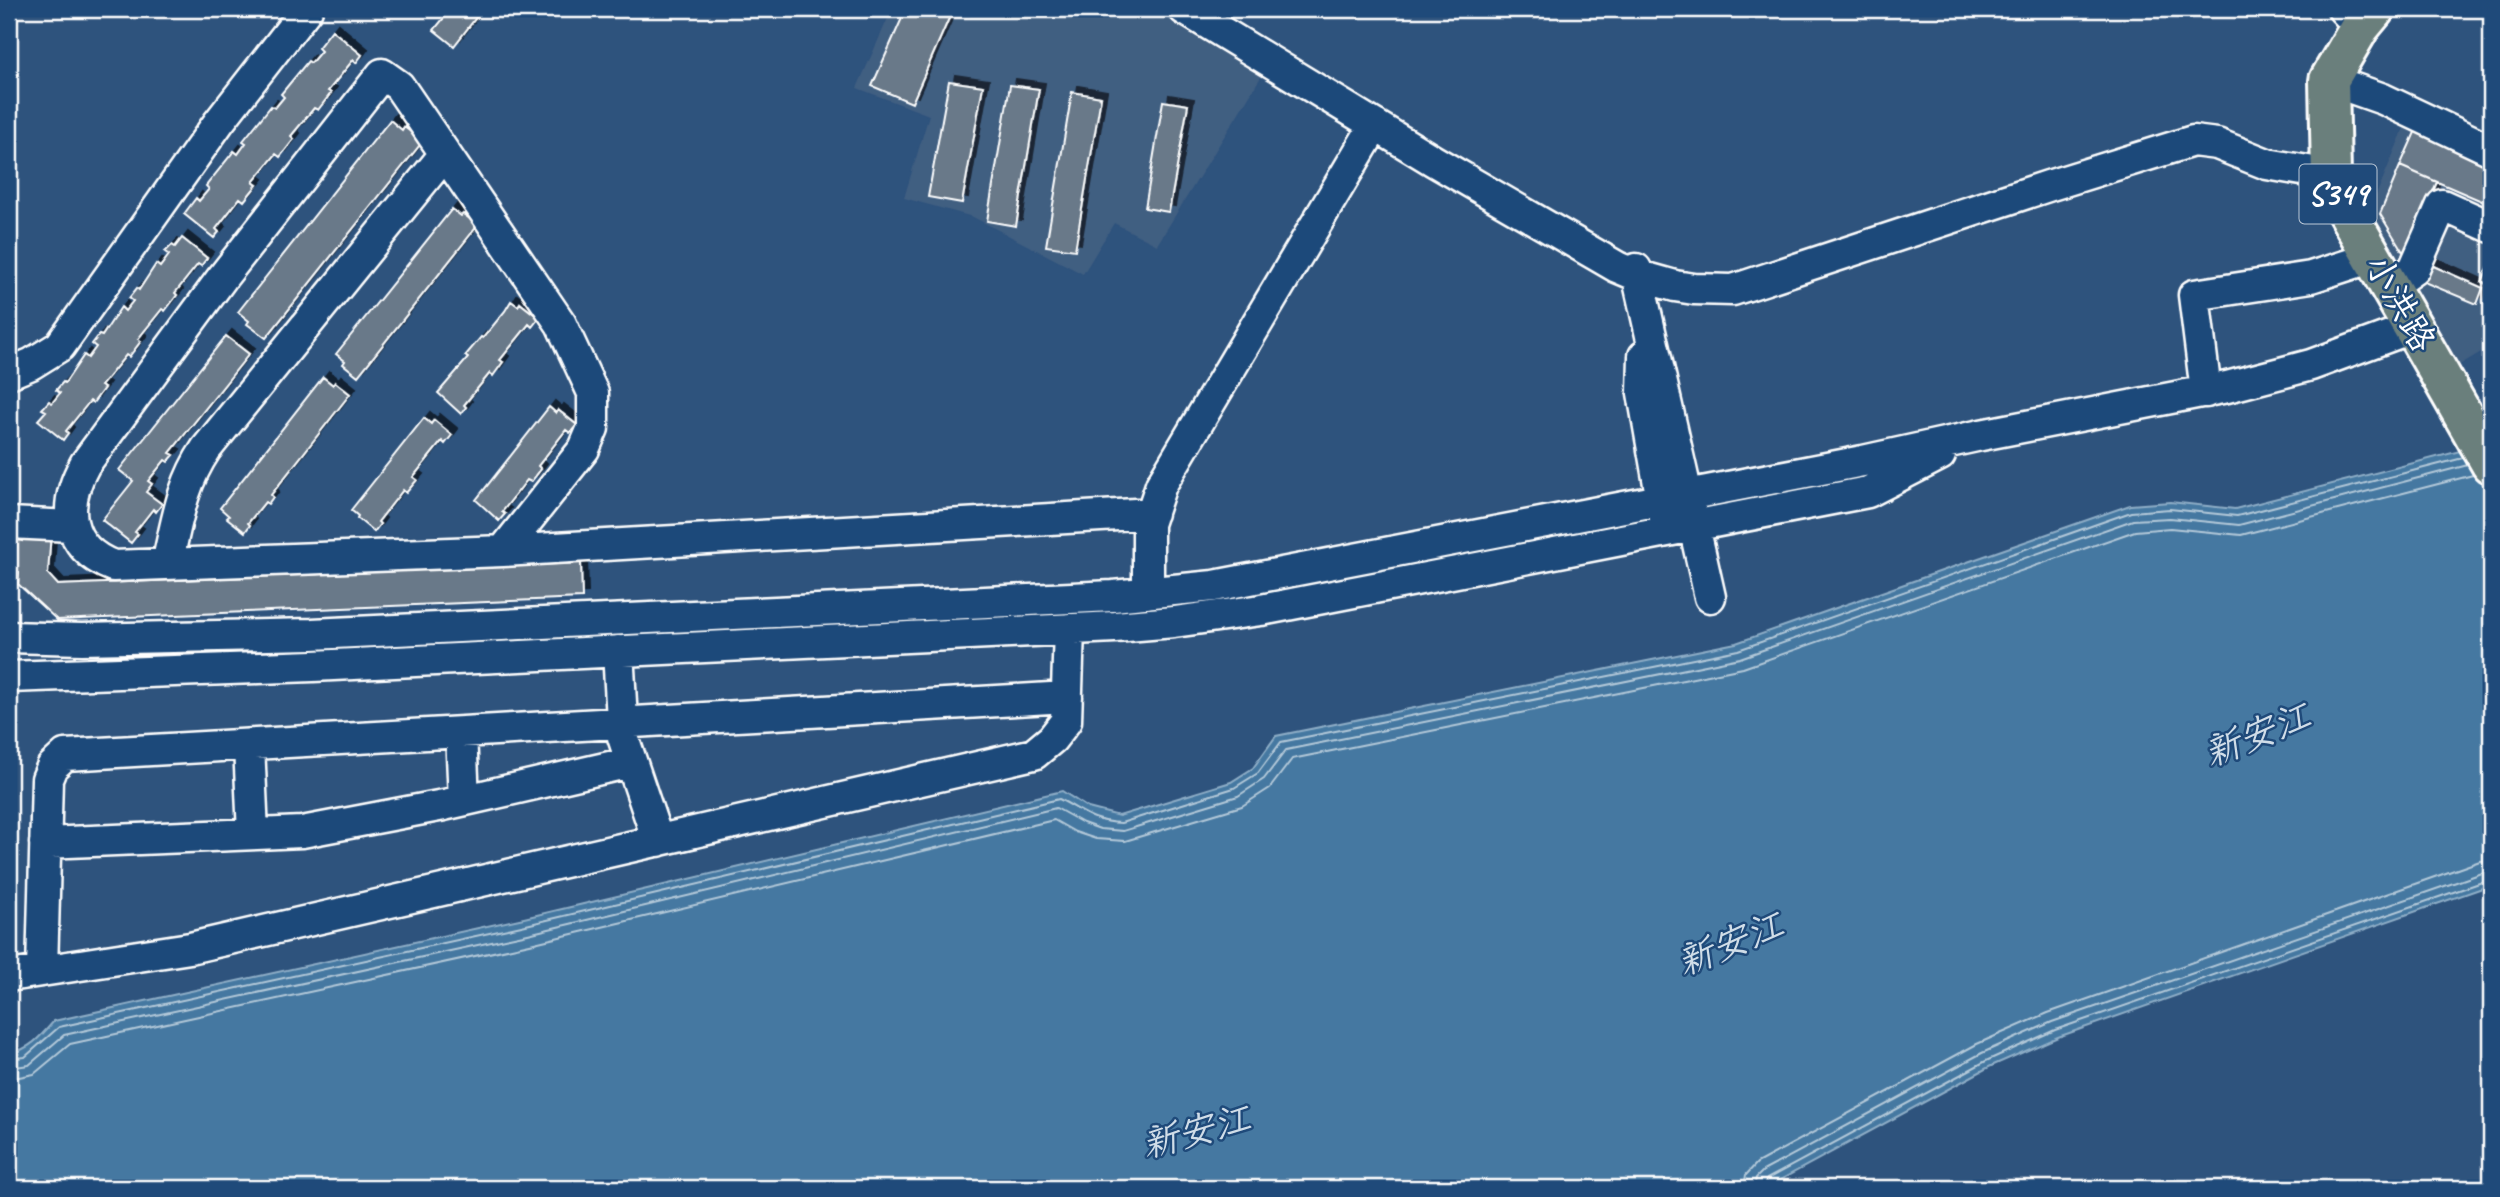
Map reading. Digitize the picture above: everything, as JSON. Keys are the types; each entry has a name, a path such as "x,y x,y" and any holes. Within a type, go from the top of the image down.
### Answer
{"main road":[{"path":"2329,80 2360,15"},
{"name":"小洪路","path":"2329,80 2331,175 2341,202 2491,464"}],"street":[{"path":"9,373 31,364 60,346 219,122 307,9"},
{"path":"1184,9 1617,267 1694,289 1733,289 2193,141 2217,144 2267,164 2331,175"},
{"path":"503,551 584,449 593,428 593,393 561,324 399,86 382,74 222,278 85,464 74,489 72,526 87,551 103,562 113,566 503,551 1152,513"},
{"path":"2329,80 2382,99 2491,150"},
{"path":"1147,593 1148,524 1161,485 1374,124"},
{"path":"167,564 191,471 206,449 446,154"},
{"path":"2206,392 2194,295 2311,277 2414,269 2442,205 2491,227"},
{"path":"1642,274 1643,393 1667,531"},
{"path":"1642,274 1710,597"},
{"path":"9,637 82,639 326,634 1147,593 1256,579 2206,392 2311,365 2414,327"},
{"path":"9,677 313,666 1174,622 1261,610 1868,492 1981,435"},
{"path":"9,523 72,526"},
{"path":"9,975 190,948 1034,754 1066,721 1069,629"},
{"path":"618,651 623,737 658,841"},
{"path":"42,971 47,779 52,767 65,755 1067,697"},
{"path":"460,733 464,800"},
{"path":"249,745 253,834"},
{"path":"45,844 302,832 464,800 631,762"}],"shaded area":[{"path":"892,9 945,9 970,19 971,9 1164,9 1264,72 1157,245 1114,223 1083,274 973,217 904,198 929,115 857,88"},
{"path":"2407,121 2491,159 2491,346 2456,367 2367,217"}],"water":[{"name":"新安江","path":"2491,443 2491,885 2058,1037 1989,1067 1765,1188 9,1188 9,1053 29,1046 54,1021 524,918 1062,791 1088,808 1119,816 1231,782 1253,768 1276,736 1736,643 2130,505 2170,502 2235,509"}],"building":[{"path":"451,9 481,11 454,46 434,30"},
{"path":"906,9 934,9 950,16 912,103 872,86"},
{"path":"332,30 362,55 356,63 353,60 328,91 331,93 318,110 314,108 291,136 294,139 280,157 276,154 253,182 257,185 244,201 240,198 216,229 219,232 214,238 184,214 196,198 199,201 209,189 206,186 234,151 238,154 246,143 243,141 271,106 275,108 284,97 281,94 308,61 311,63 321,51 318,48"},
{"path":"949,81 983,86 962,203 928,197"},
{"path":"1010,85 1039,89 1016,226 987,221"},
{"path":"1072,92 1101,97 1075,250 1046,246"},
{"path":"1163,101 1188,105 1169,212 1145,208"},
{"path":"390,120 423,141 266,338 247,324 249,321 238,312"},
{"path":"2416,130 2491,162 2491,205 2400,166"},
{"path":"2400,166 2437,182 2406,254 2380,214"},
{"path":"452,209 478,225 358,376 343,364 345,361 336,354"},
{"path":"182,238 207,258 201,266 198,264 175,293 177,295 165,311 162,309 138,339 141,341 101,386 104,388 66,431 68,433 63,440 38,420 46,411 42,409 49,401 52,403 60,393 56,390 65,383 84,355 88,358 96,347 92,344 99,335 102,336 121,307 125,311 133,301 129,298 137,288 139,290 156,264 160,267 169,255 165,252 172,245 175,247"},
{"path":"2491,261 2491,286 2482,282"},
{"path":"2431,265 2483,288 2477,304 2424,282"},
{"path":"511,301 518,306 520,303 539,318 532,327 529,324 500,360 503,362 493,376 490,373 464,405 466,407 461,414 438,393"},
{"path":"226,336 249,354 170,453 174,455 168,462 165,460 148,481 152,484 146,492 162,504 156,512 153,509 135,532 138,534 131,543 102,520 133,481 119,470"},
{"path":"323,377 333,385 335,382 350,394 271,495 273,497 268,504 265,502 248,523 250,525 245,532 227,518 229,516 220,508"},
{"path":"549,407 556,413 558,410 577,425 570,433 566,430 538,466 541,469 531,482 527,480 502,512 505,514 499,521 476,500"},
{"path":"424,418 431,424 434,420 452,435 445,444 442,441 413,477 417,480 406,493 403,490 378,522 380,524 374,532 351,510"},
{"path":"23,530 51,532 48,574 58,585 581,563 582,598 57,620 18,584 19,572 14,571 17,540 22,541"}]}
